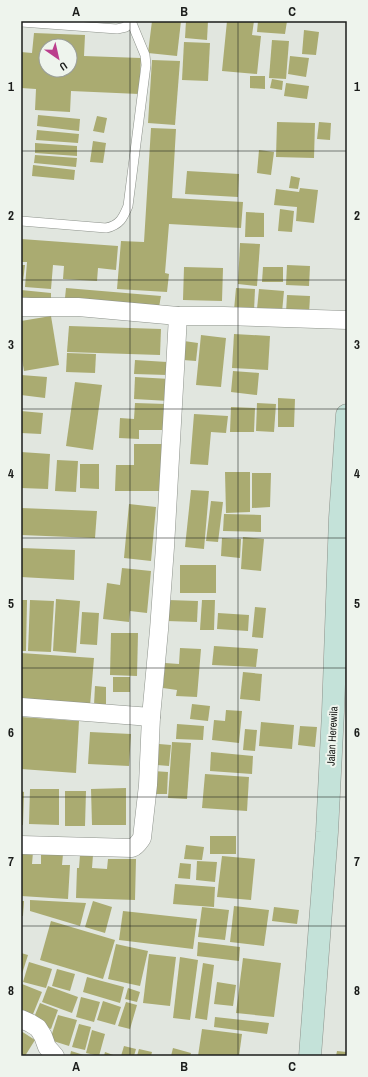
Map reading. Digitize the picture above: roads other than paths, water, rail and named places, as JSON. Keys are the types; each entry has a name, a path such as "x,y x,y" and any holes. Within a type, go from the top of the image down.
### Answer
{"main road":[{"name":"Jalan Herewila","path":"310,1056 327,832 340,712 340,518 347,415"}],"street":[{"path":"21,307 78,308 178,316 347,320"},
{"path":"21,845 132,848 139,843 142,838 148,785 151,716 166,547 178,316"},
{"path":"21,707 151,716"},
{"path":"21,1019 38,1028 47,1047 54,1056"}],"lane":[{"path":"21,22 117,29 126,27 130,21"},
{"path":"21,221 106,228 112,227 123,217 128,206 146,65 145,55 130,21"}]}
